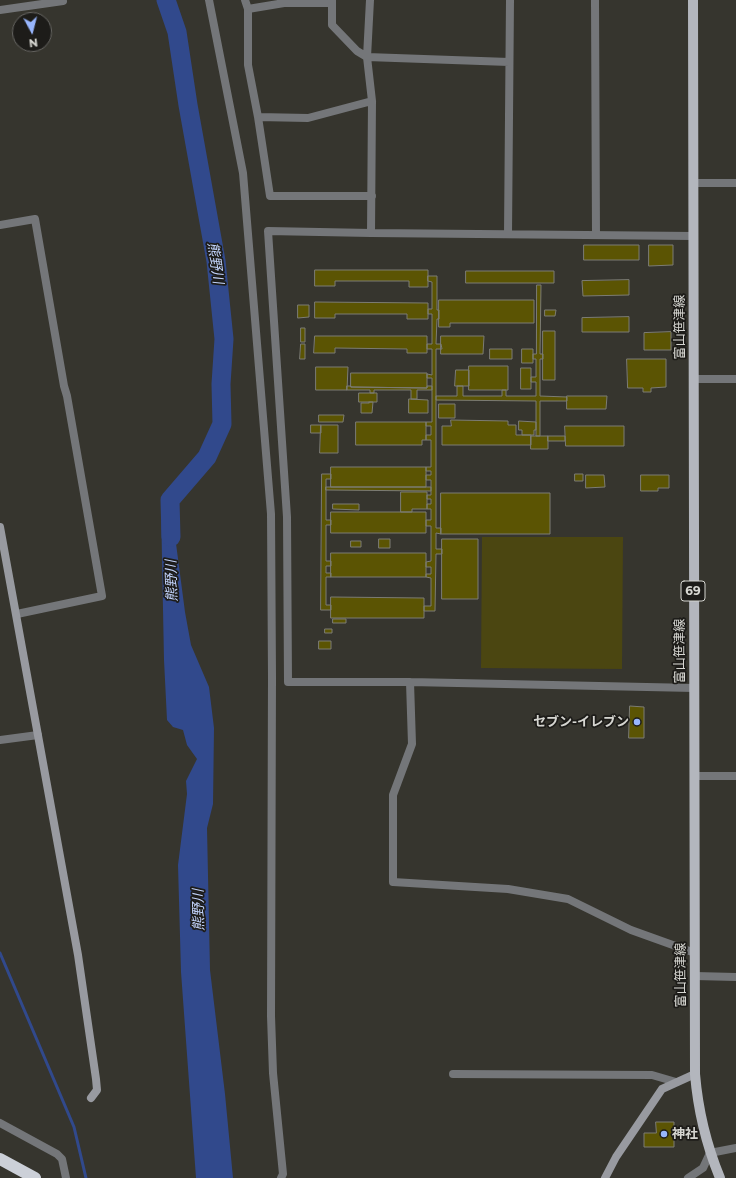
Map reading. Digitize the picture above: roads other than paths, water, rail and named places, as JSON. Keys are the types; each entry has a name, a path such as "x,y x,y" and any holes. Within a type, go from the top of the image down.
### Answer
{"highway":[{"path":"0,1159 34,1178"}],"main road":[{"name":"富山笹津線","path":"693,0 695,1074 702,1123 710,1153 720,1178"}],"street":[{"path":"209,0 243,174 271,514 271,1016 274,1073 283,1177"},
{"path":"245,0 248,9 248,65 258,116 270,196 372,196"},
{"path":"370,0 368,57 372,101 372,233"},
{"path":"508,234 510,0"},
{"path":"595,0 596,235"},
{"path":"0,10 63,1"},
{"path":"248,9 284,3 332,1 332,25 357,51 368,57 509,62"},
{"path":"258,116 308,118 372,101"},
{"path":"693,183 736,184"},
{"path":"0,225 35,219 102,596 17,614"},
{"path":"693,236 268,231 287,518 288,682 410,682 694,688"},
{"path":"693,379 736,379"},
{"path":"0,527 78,955 94,1058 97,1090 91,1098"},
{"path":"410,682 412,744 393,795 393,882 508,889 568,899 631,930 694,953"},
{"path":"0,740 38,735"},
{"path":"694,776 736,776"},
{"path":"695,976 736,977"},
{"path":"453,1074 652,1075 676,1082"},
{"path":"606,1178 616,1157 662,1089 695,1074"},
{"path":"0,1123 56,1154 62,1159 66,1178"},
{"path":"688,1178 703,1168 710,1153 736,1148"}],"water":[{"path":"161,507 172,513 185,612 191,645 209,687 214,728 213,804 207,828 210,970 225,1094 233,1178 196,1178 181,972 178,865 187,794 186,781 197,759 187,745 183,730 173,727 167,720 164,660"}],"waterway":[{"name":"熊野川","path":"166,0 177,32 188,105 216,261 224,339 221,384 222,424 207,457 170,500 171,537"},
{"path":"0,953 74,1127 86,1178"}],"place":[{"name":"セブン-イレブン","path":"637,722"},
{"name":"神社","path":"664,1134"}]}
